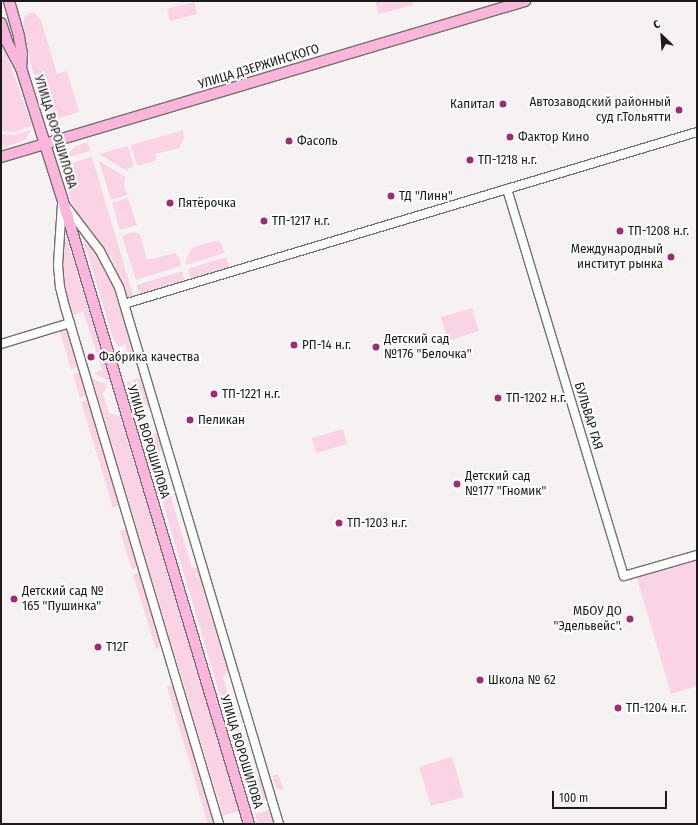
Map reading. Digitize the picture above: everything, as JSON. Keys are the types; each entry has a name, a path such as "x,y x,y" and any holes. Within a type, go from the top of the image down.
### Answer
{"main road":[{"name":"УЛИЦА ВОРОШИЛОВА","path":"9,1 19,37 22,54 21,68"},
{"name":"УЛИЦА ДЗЕРЖИНСКОГО","path":"1,158 524,1"},
{"name":"УЛИЦА ВОРОШИЛОВА","path":"1,23 9,47 21,68 248,824"}],"street":[{"path":"124,304 697,132"},
{"name":"БУЛЬВАР ГАЯ","path":"507,189 624,576 697,555"},
{"path":"62,201 100,251 111,269 124,304 279,824"},
{"path":"62,201 58,265 60,287 219,824"},
{"path":"1,344 70,323"}],"shaded area":[{"path":"375,1 412,1 413,5 379,14"},
{"path":"194,2 197,14 170,21 167,9"},
{"path":"34,12 41,20 57,74 67,71 79,112 47,122 32,69 23,23 25,15"},
{"path":"1,39 31,123 31,126 15,132 1,131"},
{"path":"31,130 25,140 3,148 1,134 16,135"},
{"path":"183,130 184,138 179,148 155,154 157,160 137,166 131,145"},
{"path":"88,142 90,151 62,159 76,146"},
{"path":"128,146 134,167 129,168 127,171 99,154"},
{"path":"92,157 134,298 129,298 125,294 112,259 74,210 61,166"},
{"path":"99,161 126,177 124,184 127,195 111,200"},
{"path":"128,198 137,225 120,230 112,203"},
{"path":"81,232 99,256 115,287 137,360 130,362 125,344 118,347 113,338"},
{"path":"133,232 140,234 147,260 175,253 179,258 181,266 136,280 122,236"},
{"path":"66,236 110,380 108,381 94,373 102,370 83,311 73,315 63,281 62,258"},
{"path":"215,241 220,242 225,253 186,265 186,259 192,248"},
{"path":"226,257 230,269 192,280 190,277 188,269"},
{"path":"182,271 185,282 140,297 137,285"},
{"path":"472,308 479,331 448,341 441,317"},
{"path":"68,329 79,364 77,367 71,369 59,330"},
{"path":"79,373 82,376 121,505 113,508 81,402 86,400 85,396 80,398 73,374"},
{"path":"142,377 163,447 158,453 192,568 197,567 200,570 230,668 223,678 253,776 263,779 269,798 252,803 127,382 130,381 145,432 144,438 147,448 154,446 151,435 157,433 150,410 144,401 139,399 133,380"},
{"path":"92,378 107,385 103,394 109,413 120,416 239,811 223,816"},
{"path":"343,429 347,444 316,453 312,438"},
{"path":"124,529 127,530 138,566 132,570 120,531"},
{"path":"697,559 697,686 671,694 636,575"},
{"path":"137,573 142,574 162,645 156,649 133,575"},
{"path":"175,685 217,824 208,824 167,687"},
{"path":"452,757 464,797 431,806 419,767"},
{"path":"278,774 284,791 276,788 272,776"},
{"path":"272,809 276,824 258,824 255,814"}],"place":[{"name":"Капитал","path":"503,104"},
{"name":"Автозаводский районный суд г.Тольятти","path":"679,110"},
{"name":"Фактор Кино","path":"510,137"},
{"name":"Фасоль","path":"289,141"},
{"name":"ТП-1218 н.г.","path":"470,160"},
{"name":"ТД \"Линн\"","path":"391,196"},
{"name":"Пятёрочка","path":"170,203"},
{"name":"ТП-1217 н.г.","path":"264,221"},
{"name":"ТП-1208 н.г.","path":"620,231"},
{"name":"Международный институт рынка","path":"671,257"},
{"name":"РП-14 н.г.","path":"294,345"},
{"name":"Детский сад №176 \"Белочка\"","path":"376,347"},
{"name":"Фабрика качества","path":"91,357"},
{"name":"ТП-1221 н.г.","path":"214,394"},
{"name":"ТП-1202 н.г.","path":"498,398"},
{"name":"Пеликан","path":"190,420"},
{"name":"Детский сад №177 \"Гномик\"","path":"457,484"},
{"name":"ТП-1203 н.г.","path":"339,523"},
{"name":"Детский сад № 165 \"Пушинка\"","path":"14,599"},
{"name":"МБОУ ДО \"Эдельвейс\".","path":"630,619"},
{"name":"T12Г","path":"98,647"},
{"name":"Школа № 62","path":"480,680"},
{"name":"ТП-1204 н.г.","path":"618,708"}]}
